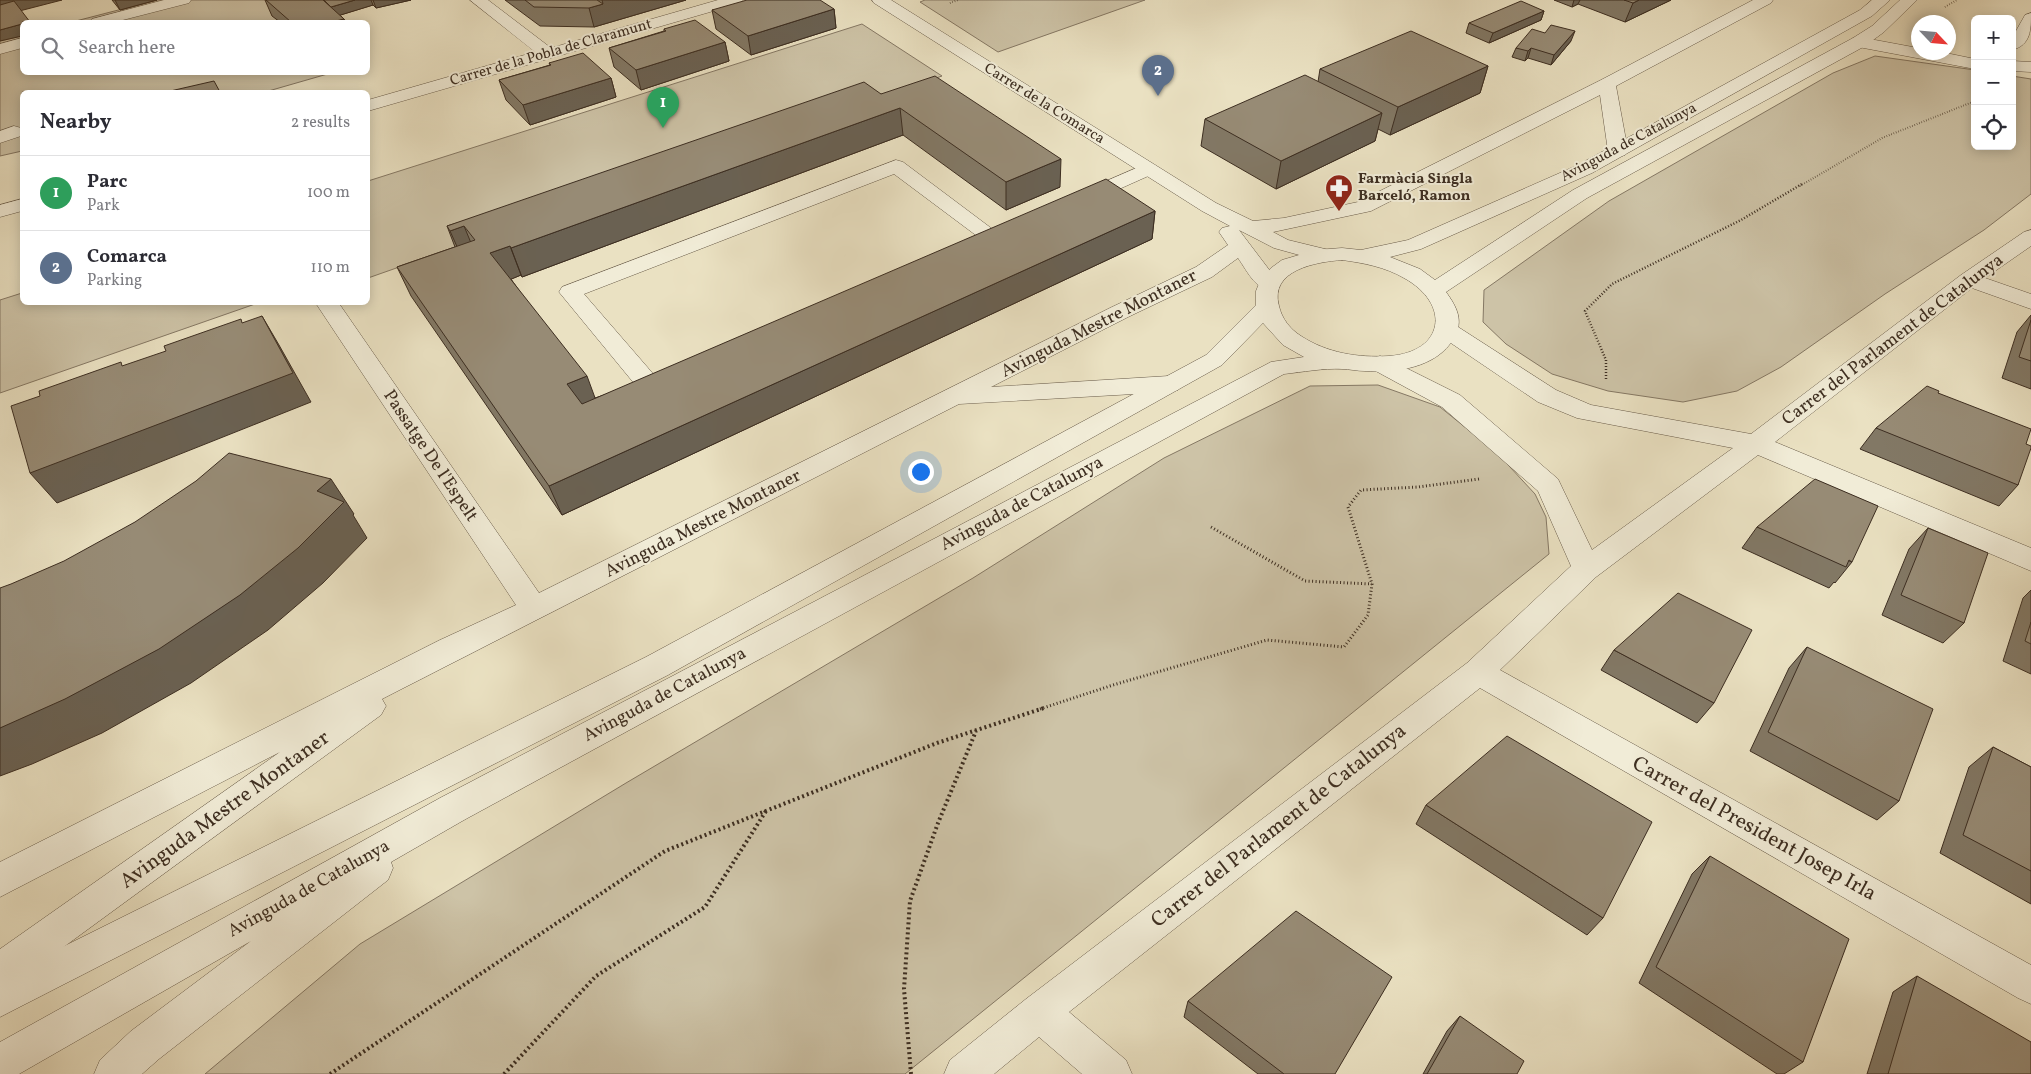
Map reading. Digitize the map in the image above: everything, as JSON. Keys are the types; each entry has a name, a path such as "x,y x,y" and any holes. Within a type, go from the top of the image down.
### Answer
{"street":[{"path":"106,20 183,0"},
{"path":"478,0 548,54"},
{"name":"Carrer de la Pobla de Claramunt","path":"370,105 735,0"},
{"name":"Carrer de la Comarca","path":"880,0 1209,207 1245,237 1281,244 1321,256"},
{"name":"Avinguda Mestre Montaner","path":"0,880 451,649 534,609 1120,312 1204,272 1245,237 1284,224 1364,207 1607,84 1765,0"},
{"name":"Avinguda de Catalunya","path":"1363,256 1414,245 1585,169 1866,13 1882,0"},
{"name":"Avinguda de Catalunya","path":"1435,290 1580,194 1859,42 1878,29 1909,0"},
{"path":"2016,43 2020,41 2031,18"},
{"path":"1878,29 1911,39"},
{"path":"1859,42 1971,63"},
{"path":"0,49 20,44"},
{"path":"1956,47 1971,49"},
{"path":"2016,66 2031,67"},
{"path":"1607,84 1618,151"},
{"path":"696,367 651,387 570,292 896,166 992,238"},
{"path":"1063,206 1148,169"},
{"path":"0,212 20,206"},
{"name":"Carrer del Parlament de Catalunya","path":"964,1074 1040,1012 1478,672 1586,569 1756,444 1969,280 2031,236"},
{"name":"Carrer de la Comarca","path":"1245,237 1267,296"},
{"path":"1321,256 1363,256 1404,268 1422,278 1435,290 1447,310 1447,330 1439,343 1424,354 1404,362 1380,364 1342,361 1323,356 1292,340 1280,329 1267,296 1276,274 1289,266 1321,256"},
{"path":"1969,280 2031,302"},
{"name":"Avinguda de Catalunya","path":"0,998 657,666 1214,360 1267,296"},
{"name":"Passatge De l'Espelt","path":"328,305 534,609"},
{"path":"1447,330 1547,396 1586,412 1756,444 2031,560"},
{"name":"Avinguda de Catalunya","path":"0,1063 452,809 1279,367 1342,361"},
{"path":"1380,364 1451,401 1549,486 1586,569"},
{"name":"Avinguda Mestre Montaner","path":"954,397 1169,384"},
{"name":"Avinguda Mestre Montaner","path":"0,971 451,649"},
{"name":"Carrer del President Josep Irla","path":"1478,672 2031,985"},
{"path":"114,1074 145,1045 452,809"},
{"path":"1040,1012 1112,1074"}],"path":[{"path":"1605,417 1606,360 1585,311 1612,284 1741,220 1882,138 1971,103"},
{"path":"330,1074 665,850 937,743 1114,685 1267,640 1344,647 1368,615 1372,584 1348,508 1361,490 1418,487 1533,472"},
{"path":"1211,527 1305,581 1372,584"},
{"path":"911,1074 904,989 910,901 938,823 976,730"},
{"path":"504,1074 596,976 705,907 766,811"}],"shaded area":[{"path":"157,0 327,0 284,20 80,20"},
{"path":"925,0 1145,0 998,52 920,2"},
{"path":"862,24 942,76 370,277 370,180"},
{"path":"20,36 20,75 324,75 272,90 20,90 20,151 0,156 0,41"},
{"path":"1875,56 1971,69 1971,150 2016,150 2016,77 2031,79 2031,194 1984,230 1885,294 1781,367 1737,391 1683,402 1608,391 1552,374 1506,344 1483,322 1484,290 1609,201 1833,73"},
{"path":"20,294 20,305 252,305 0,393 0,300"},
{"path":"1378,385 1440,407 1497,453 1535,494 1546,517 1549,554 905,1074 205,1074 360,944 626,783 973,578 1164,458 1310,386"}],"building":[{"path":"266,0 323,0 344,19 340,20 289,20"},
{"path":"324,0 355,0 331,7"},
{"path":"525,0 597,0 603,4 589,8 534,7"},
{"path":"747,0 820,0 834,9 748,36 712,10"},
{"path":"1624,0 1639,0 1633,3"},
{"path":"14,1 28,20 20,20 20,25 0,30 0,5"},
{"path":"1521,1 1544,11 1493,33 1469,23"},
{"path":"695,20 725,42 636,70 609,48 666,31 664,29"},
{"path":"1551,25 1575,31 1554,55 1531,48 1528,51 1516,48 1532,29 1545,33"},
{"path":"1411,31 1488,66 1398,107 1320,69"},
{"path":"583,53 611,78 523,105 499,80 551,65 549,63"},
{"path":"1305,75 1382,113 1281,161 1205,119"},
{"path":"935,76 1061,159 1006,182 900,108 511,248 510,246 490,253 587,376 567,384 582,404 1106,179 1155,211 549,486 397,267 475,240 464,226 450,231 447,226 864,82 881,94"},
{"path":"214,81 219,90 175,90"},
{"path":"262,316 293,373 30,473 11,406 40,396 39,391 121,362 122,366 166,351 164,346 241,319 242,323"},
{"path":"2031,320 2031,361 2019,357"},
{"path":"1927,386 1939,391 1938,393 2031,429 2026,444 2031,446 2031,448 2018,485 1876,428"},
{"path":"229,453 331,479 317,491 344,502 298,548 240,595 159,649 65,699 0,728 0,588 64,561 135,522 196,481"},
{"path":"1815,479 1878,506 1852,562 1849,560 1846,567 1757,527"},
{"path":"1928,528 1988,553 1964,623 1901,595"},
{"path":"1678,593 1752,630 1714,703 1614,650"},
{"path":"2031,622 2031,644 2025,641"},
{"path":"1807,647 1933,709 1899,801 1768,732"},
{"path":"1507,736 1652,822 1603,918 1426,805"},
{"path":"1993,747 2031,767 2031,871 1963,835"},
{"path":"1710,856 1849,939 1803,1062 1656,967"},
{"path":"1296,911 1392,977 1335,1074 1284,1074 1188,1001"},
{"path":"1917,976 2031,1042 2031,1074 1888,1074"},
{"path":"1460,1016 1524,1061 1517,1074 1427,1074"}],"place":[{"name":"Comarca","path":"1158,96"},
{"name":"Parc","path":"663,128"},
{"name":"Farmàcia Singla Barceló, Ramon","path":"1339,212"}]}
